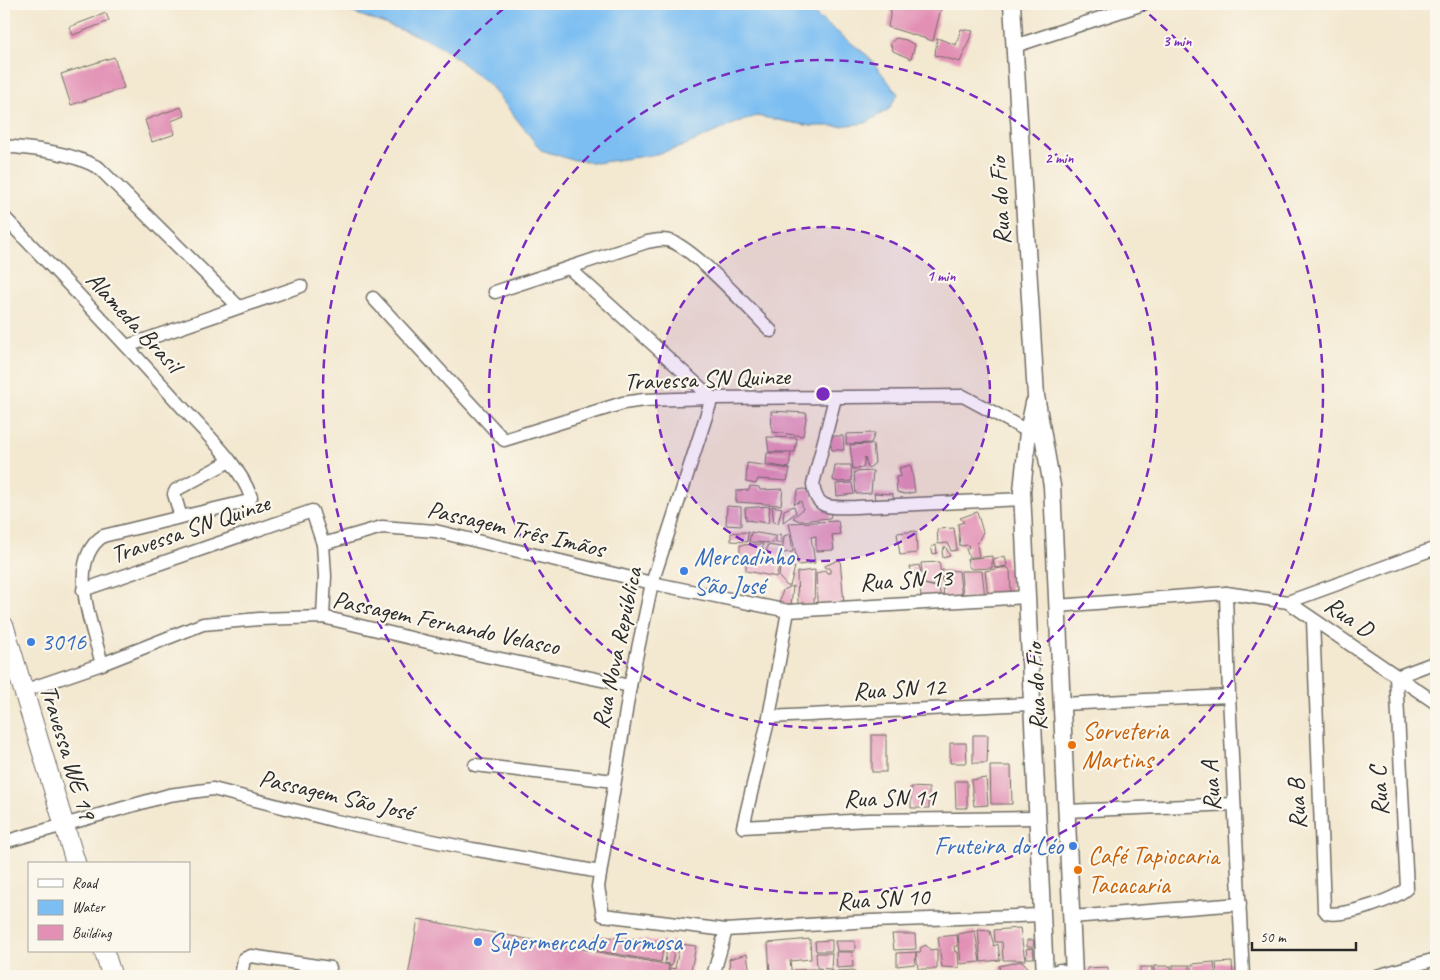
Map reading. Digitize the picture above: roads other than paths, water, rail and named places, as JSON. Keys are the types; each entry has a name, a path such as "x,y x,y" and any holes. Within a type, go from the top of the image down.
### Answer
{"main road":[{"name":"Travessa WE 19","path":"4,626 75,862"},
{"path":"104,952 112,976"}],"street":[{"name":"Rua do Fio","path":"1012,4 1036,396 1052,486 1072,976"},
{"path":"1016,46 1144,4"},
{"path":"4,146 66,155 83,159 100,168 238,307"},
{"name":"Alameda Brasil","path":"4,217 127,346 230,460 247,486 250,500 181,517"},
{"path":"495,292 647,242 670,241 698,259 771,331"},
{"path":"569,268 712,398"},
{"path":"127,346 301,286"},
{"name":"Travessa SN Quinze","path":"373,298 504,440 623,403 665,398 963,396 1028,432 1043,438"},
{"name":"Rua do Fio","path":"1036,396 1028,432 1023,499 1031,704 1046,976"},
{"name":"Rua Nova República","path":"603,915 598,887 630,686 652,583 712,398"},
{"path":"835,398 812,484 814,495 820,503 829,507 1023,499"},
{"path":"102,664 83,590 86,555 93,543 103,536 181,517 174,494 176,490 230,460"},
{"name":"Travessa SN Quinze","path":"83,590 312,511 323,544"},
{"name":"Passagem Três Imãos","path":"323,544 382,528 434,530 652,583 788,611"},
{"path":"323,544 325,576 323,617"},
{"path":"1288,602 1436,548"},
{"path":"1057,606 1226,592"},
{"name":"Rua D","path":"1226,592 1288,602 1436,704"},
{"name":"Rua A","path":"1226,592 1229,696 1243,976"},
{"name":"Rua SN 13","path":"788,611 1027,597"},
{"path":"769,718 788,611"},
{"name":"Passagem Fernando Velasco","path":"23,691 102,664 203,624 259,619 323,617 486,656 630,686"},
{"name":"Rua B","path":"1313,620 1324,909 1327,914 1337,914 1395,897"},
{"path":"1396,677 1436,662"},
{"name":"Rua C","path":"1395,897 1406,888 1396,677"},
{"path":"1062,704 1229,696"},
{"name":"Rua SN 12","path":"769,718 1031,704"},
{"name":"Rua SN 11","path":"769,718 743,827 868,820 1037,818"},
{"path":"475,765 614,781"},
{"name":"Passagem São José","path":"4,842 169,795 213,789 336,821 472,849 600,872"},
{"path":"1066,811 1234,804"},
{"path":"1071,917 1240,904"},
{"name":"Rua SN 10","path":"603,915 726,930 871,921 1042,915"},
{"path":"713,976 726,930"},
{"path":"1043,946 1051,952 1058,953 1072,947"},
{"path":"242,976 244,960 251,956 330,968"},
{"path":"1377,976 1436,958"},
{"path":"1046,976 1060,972 1072,976"}],"water":[{"path":"329,4 801,4 868,56 898,94 889,109 866,123 840,126 811,126 756,116 681,147 652,155 596,163 569,159 541,150 490,85 446,50 421,37"}],"place":[{"name":"Mercadinho São José","path":"684,571"},
{"name":"3016","path":"31,642"},
{"name":"Sorveteria Martins","path":"1072,745"},
{"name":"Fruteira do Léo","path":"1073,846"},
{"name":"Café Tapiocaria Tacacaria","path":"1078,870"},
{"name":"Supermercado Formosa","path":"478,942"}]}
